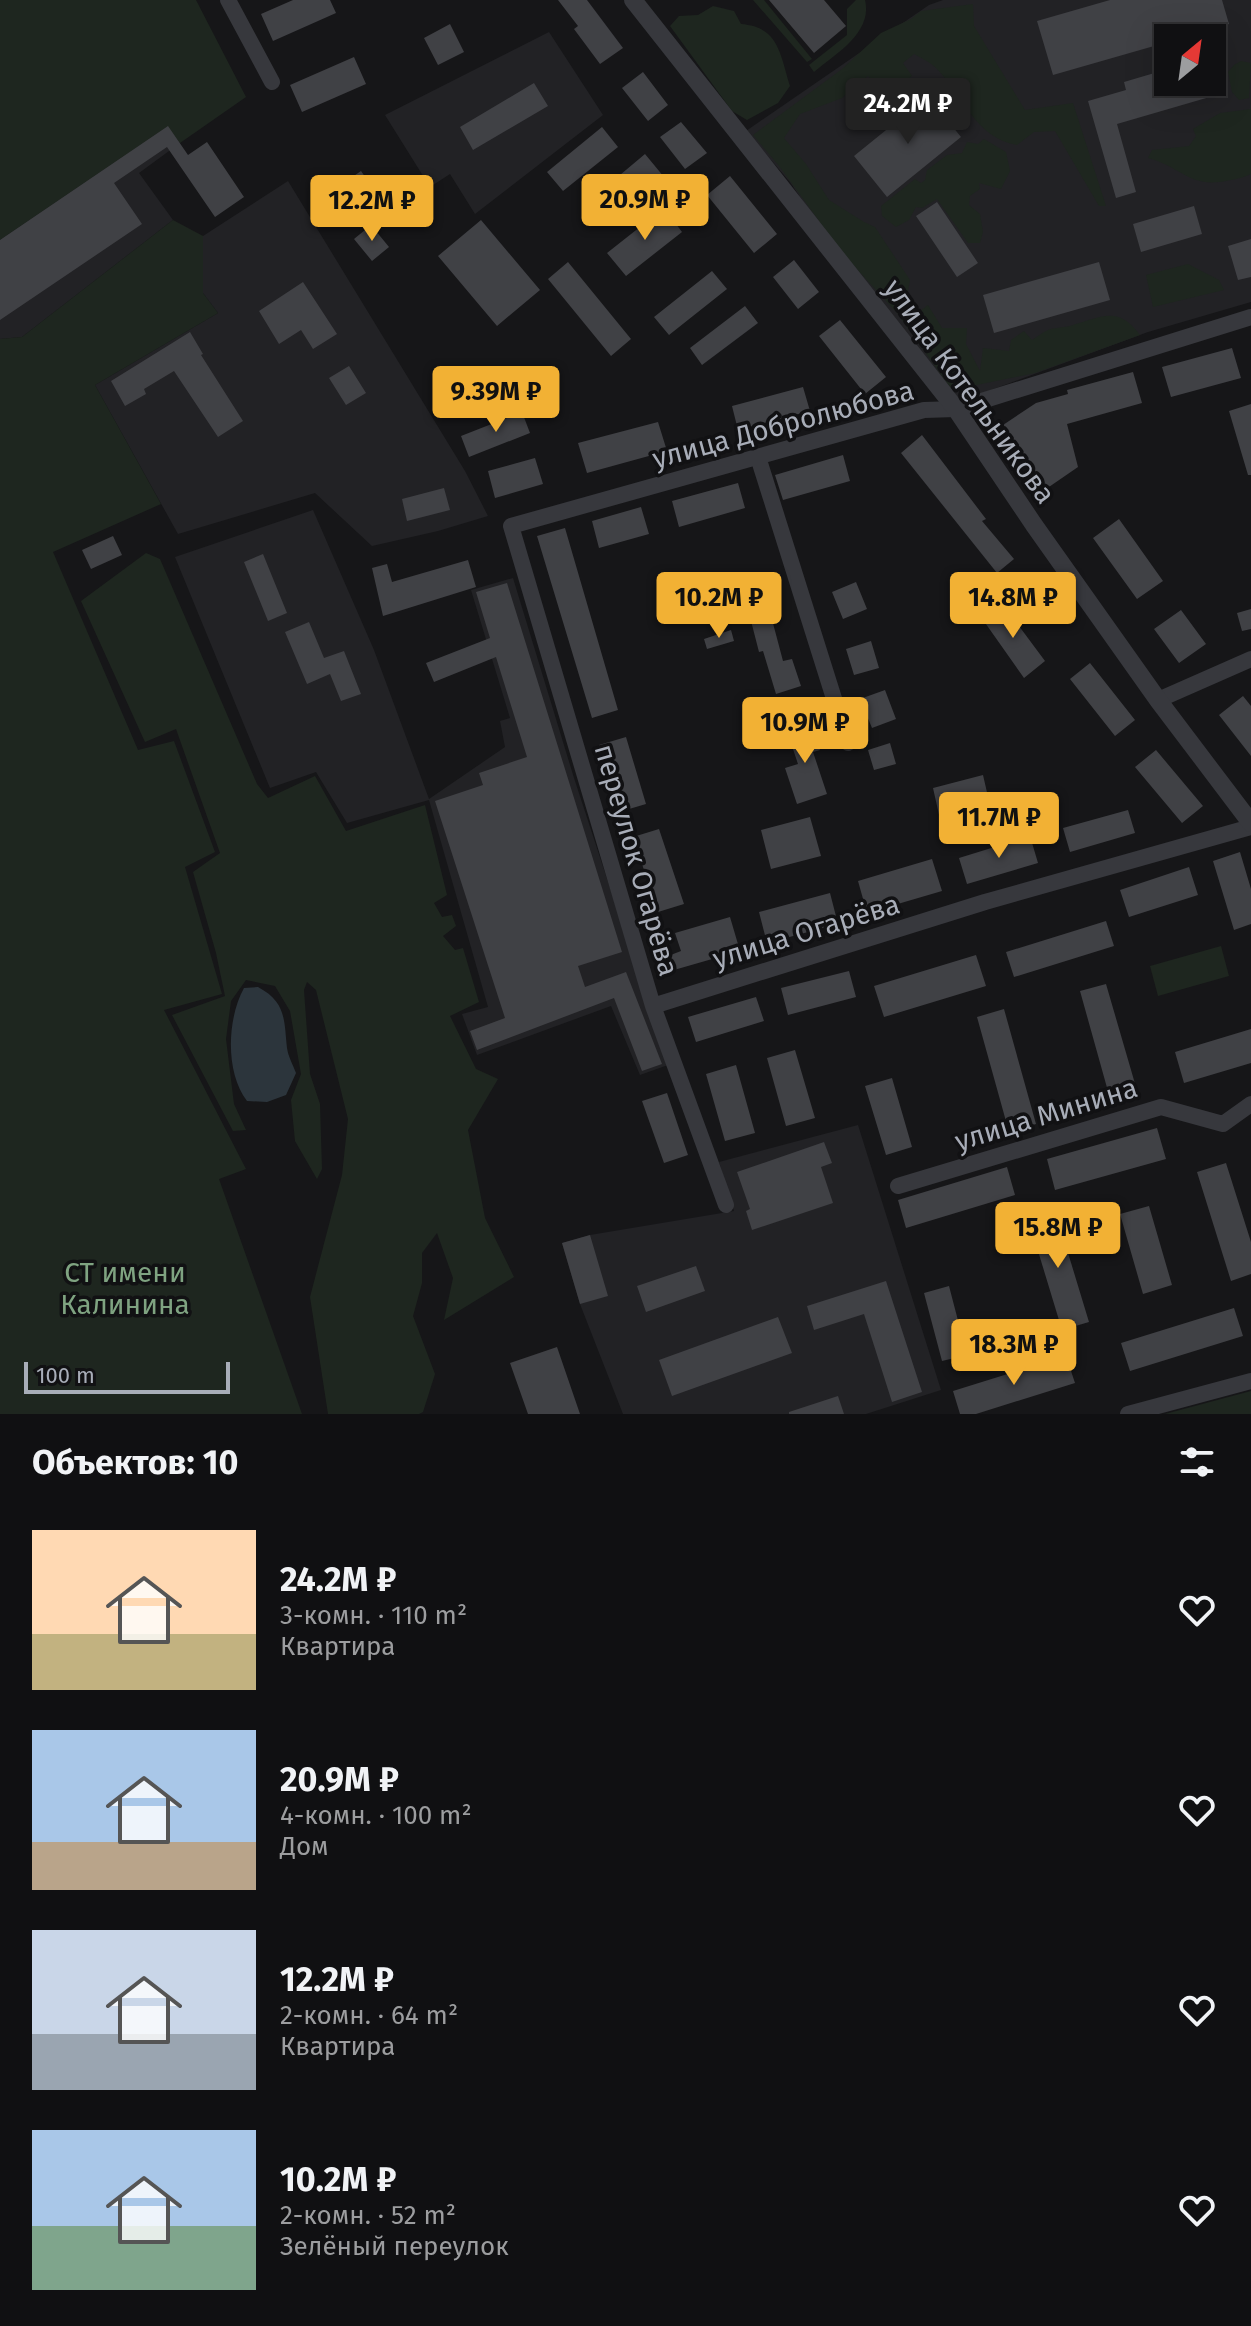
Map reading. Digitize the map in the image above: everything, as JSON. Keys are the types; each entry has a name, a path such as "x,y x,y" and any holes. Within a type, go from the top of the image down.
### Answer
{"street":[{"path":"228,0 272,82"},
{"name":"улица Котельникова","path":"633,0 956,409 1158,700 1251,825"},
{"name":"улица Добролюбова","path":"511,526 924,410 956,409 1251,317"},
{"path":"758,457 848,743"},
{"name":"переулок Огарёва","path":"511,526 653,1006 726,1205"},
{"path":"1158,700 1251,659"},
{"name":"улица Огарёва","path":"653,1006 985,902 1251,825"},
{"name":"улица Минина","path":"898,1186 1161,1107 1223,1124 1251,1104"},
{"path":"1128,1414 1251,1381"}],"shaded area":[{"path":"943,0 1251,0 1251,302 1148,332 961,401 869,299 790,182 746,131 929,5"},
{"path":"549,32 603,115 475,214 450,174 430,187 385,115"},
{"path":"168,126 180,143 139,173 173,220 22,337 0,339 0,240"},
{"path":"288,181 465,471 488,516 372,546 315,493 178,534 95,385 218,313 203,293 203,236"},
{"path":"313,510 374,650 429,799 505,747 500,721 510,718 471,590 513,578 574,778 668,1065 640,1075 611,1006 477,1055 462,1014 488,1007 429,800 347,823 316,772 270,788 175,557"},
{"path":"258,987 279,1005 288,1051 296,1073 286,1095 267,1102 247,1101 232,1061 232,1030 238,1001 244,988"},
{"path":"858,1125 941,1390 866,1414 623,1414 580,1304 562,1243 590,1235 734,1211 719,1162"}],"green space":[{"path":"0,0 196,0 246,97 180,143 167,127 0,240"},
{"path":"753,0 764,0 812,59 807,62"},
{"path":"856,0 865,0 866,12 858,33 814,72 809,65 847,35 847,9"},
{"path":"973,4 974,26 1025,110 1073,103 1106,206 1099,206 1055,131 1034,132 1017,145 990,134 970,114 936,68 914,54 903,63 912,76 884,97 868,76 842,98 800,114 784,138 806,164 829,200 875,227 910,280 907,296 919,312 928,305 942,328 967,328 966,344 980,371 983,348 1009,351 1011,340 1024,331 1032,340 1051,329 1110,316 1125,320 1140,335 1035,373 952,390 897,313 844,255 753,135 842,69 881,33 921,11"},
{"path":"713,6 734,11 741,24 754,26 771,36 790,86 778,103 747,120 732,111 670,26 679,16 698,15"},
{"path":"1241,61 1251,63 1249,98 1239,100 1232,92 1228,72"},
{"path":"1251,109 1251,174 1226,181 1203,182 1148,158 1152,150 1189,146 1196,136 1193,129 1220,113"},
{"path":"984,139 1006,152 1010,171 1001,189 979,183 980,189 970,196 969,205 980,214 983,232 980,243 968,243 937,199 922,208 916,207 909,220 896,227 882,216 881,206 915,179 921,183 927,170 947,155 962,153 967,142 978,144"},
{"name":"СТ имени Калинина","path":"173,220 203,236 203,293 218,313 95,385 161,504 53,552 138,750 174,741 215,852 185,867 222,994 164,1010 246,1169 219,1179 302,1414 0,1414 0,339 22,337"},
{"path":"1188,264 1219,280 1224,290 1153,307 1146,275"},
{"path":"146,553 160,559 257,784 268,798 315,776 346,831 425,805 447,895 434,903 442,917 452,915 456,926 443,936 455,950 463,948 479,1002 450,1016 476,1069 498,1079 468,1130 485,1218 514,1277 444,1320 453,1278 437,1233 422,1253 422,1283 413,1316 435,1374 423,1412 419,1414 328,1414 310,1297 342,1175 348,1119 316,990 307,982 304,990 310,1074 320,1104 322,1169 317,1179 295,1141 291,1100 301,1074 290,1011 275,986 246,980 231,1001 226,1039 234,1104 246,1130 233,1131 172,1015 225,996 193,872 220,853 176,729 145,742 81,601"},
{"path":"1221,946 1229,976 1158,996 1150,966"},
{"path":"1251,1391 1251,1414 1165,1414"}],"building":[{"path":"293,0 330,0 336,13 273,41 261,14"},
{"path":"558,0 587,0 623,48 600,64 574,29 578,26"},
{"path":"769,0 824,0 846,26 814,53"},
{"path":"1110,0 1222,0 1229,24 1154,24 1154,46 1053,75 1037,21"},
{"path":"450,24 464,52 438,65 424,38"},
{"path":"354,57 366,84 302,112 290,85"},
{"path":"643,72 668,105 648,121 622,88"},
{"path":"1154,73 1154,96 1213,96 1117,124 1136,192 1116,198 1088,101 1126,90 1124,82"},
{"path":"534,83 548,106 473,150 460,127"},
{"path":"928,96 961,137 887,197 854,156"},
{"path":"681,122 707,153 685,169 660,137"},
{"path":"168,126 188,155 207,142 244,197 215,217 167,147 114,183 142,224 0,320 0,240"},
{"path":"602,127 618,147 563,191 547,172"},
{"path":"645,154 664,177 606,224 589,201"},
{"path":"361,171 377,194 341,218 325,196"},
{"path":"730,176 777,234 754,253 707,195"},
{"path":"937,202 978,263 957,277 916,216"},
{"path":"1194,206 1202,234 1141,252 1133,224"},
{"path":"664,208 682,232 626,276 607,253"},
{"path":"481,220 540,290 497,326 438,256"},
{"path":"371,225 389,247 372,261 354,239"},
{"path":"1251,239 1251,277 1238,280 1228,246"},
{"path":"794,260 819,292 798,309 773,277"},
{"path":"568,262 631,339 611,356 548,279"},
{"path":"1099,262 1110,300 994,333 983,295"},
{"path":"712,271 727,289 669,335 654,317"},
{"path":"303,282 337,334 313,349 301,330 279,344 259,311"},
{"path":"745,306 758,323 702,365 690,348"},
{"path":"840,320 886,377 865,394 819,336"},
{"path":"190,332 243,421 218,437 174,371 144,389 146,394 125,406 111,381"},
{"path":"1232,348 1241,378 1171,397 1162,367"},
{"path":"349,366 366,393 346,405 329,378"},
{"path":"1133,372 1142,403 1067,424 1078,467 1046,489 1003,425 1036,403 1068,394 1067,390"},
{"path":"803,387 810,411 738,430 732,406"},
{"path":"1251,404 1251,475 1248,475 1229,411"},
{"path":"522,412 530,433 469,457 461,436"},
{"path":"658,422 667,451 587,473 578,443"},
{"path":"922,435 986,519 982,521 1014,559 997,573 901,453"},
{"path":"843,455 850,481 783,500 775,475"},
{"path":"535,458 543,484 495,498 488,471"},
{"path":"738,483 745,508 679,527 672,501"},
{"path":"444,488 450,510 407,521 402,499"},
{"path":"641,507 649,534 599,548 592,521"},
{"path":"1119,519 1163,581 1137,599 1093,538"},
{"path":"565,528 618,710 592,718 537,536"},
{"path":"113,536 122,555 91,569 82,550"},
{"path":"263,554 287,613 268,621 244,562"},
{"path":"468,560 476,587 383,616 372,568 387,564 392,582"},
{"path":"856,582 867,609 843,619 832,592"},
{"path":"507,583 622,952 578,966 585,987 626,972 662,1064 642,1071 614,998 477,1050 470,1031 505,1018 435,801 483,785 479,773 527,757 496,657 434,682 426,663 490,638 476,592"},
{"path":"1001,602 1045,661 1024,678 981,617"},
{"path":"1251,609 1251,629 1242,631 1237,613"},
{"path":"1181,610 1206,644 1179,663 1154,629"},
{"path":"770,612 783,661 792,659 801,686 776,694 763,651 759,652 750,617"},
{"path":"309,622 324,658 344,651 361,694 341,701 330,674 307,684 285,632"},
{"path":"731,630 734,641 707,649 704,639"},
{"path":"871,641 879,668 854,675 846,649"},
{"path":"1090,663 1135,720 1115,736 1070,679"},
{"path":"885,690 896,719 872,728 860,699"},
{"path":"1243,696 1251,706 1251,756 1219,715"},
{"path":"811,723 820,750 813,752 827,794 797,804 785,768 798,764 787,731"},
{"path":"626,737 646,804 619,812 599,745"},
{"path":"890,743 896,764 874,770 868,750"},
{"path":"1156,750 1203,806 1182,823 1135,767"},
{"path":"983,775 992,814 942,828 933,788"},
{"path":"1128,810 1135,833 1070,852 1063,828"},
{"path":"810,817 821,856 771,869 761,830"},
{"path":"659,829 684,904 658,912 633,837"},
{"path":"1030,836 1038,863 967,884 959,858"},
{"path":"1240,852 1251,889 1251,924 1234,930 1213,861"},
{"path":"932,859 942,891 867,913 858,881"},
{"path":"1189,867 1198,895 1129,917 1120,890"},
{"path":"830,893 838,924 767,943 759,912"},
{"path":"730,917 740,951 667,972 663,958 681,951 675,933"},
{"path":"1106,921 1114,946 1014,977 1006,952"},
{"path":"976,955 986,986 884,1017 874,986"},
{"path":"849,971 856,997 788,1015 781,988"},
{"path":"1106,984 1138,1094 1111,1102 1080,991"},
{"path":"756,997 764,1021 696,1042 688,1017"},
{"path":"1004,1009 1036,1124 1009,1132 977,1017"},
{"path":"1251,1029 1251,1063 1184,1083 1175,1052"},
{"path":"795,1050 815,1118 786,1126 767,1058"},
{"path":"736,1065 755,1133 725,1141 706,1074"},
{"path":"892,1078 912,1147 886,1155 865,1086"},
{"path":"667,1093 688,1155 664,1163 642,1101"},
{"path":"1157,1128 1166,1159 1055,1190 1047,1159"},
{"path":"824,1142 832,1163 821,1167 833,1203 752,1230 746,1211 750,1209 737,1172"},
{"path":"1226,1163 1251,1242 1251,1274 1231,1281 1197,1172"},
{"path":"1007,1167 1015,1195 906,1228 898,1200"},
{"path":"1149,1206 1172,1285 1143,1294 1120,1214"},
{"path":"1055,1210 1089,1322 1062,1330 1028,1218"},
{"path":"590,1235 608,1296 580,1304 562,1243"},
{"path":"696,1266 705,1291 646,1312 637,1286"},
{"path":"886,1281 922,1392 892,1402 864,1314 814,1330 807,1306"},
{"path":"949,1286 967,1355 942,1361 924,1293"},
{"path":"1234,1308 1243,1336 1130,1371 1121,1343"},
{"path":"778,1317 792,1353 672,1396 659,1360"},
{"path":"557,1347 580,1414 528,1414 510,1363"},
{"path":"1066,1356 1075,1383 976,1414 960,1414 953,1391"},
{"path":"838,1396 844,1414 789,1414 789,1412"}]}
